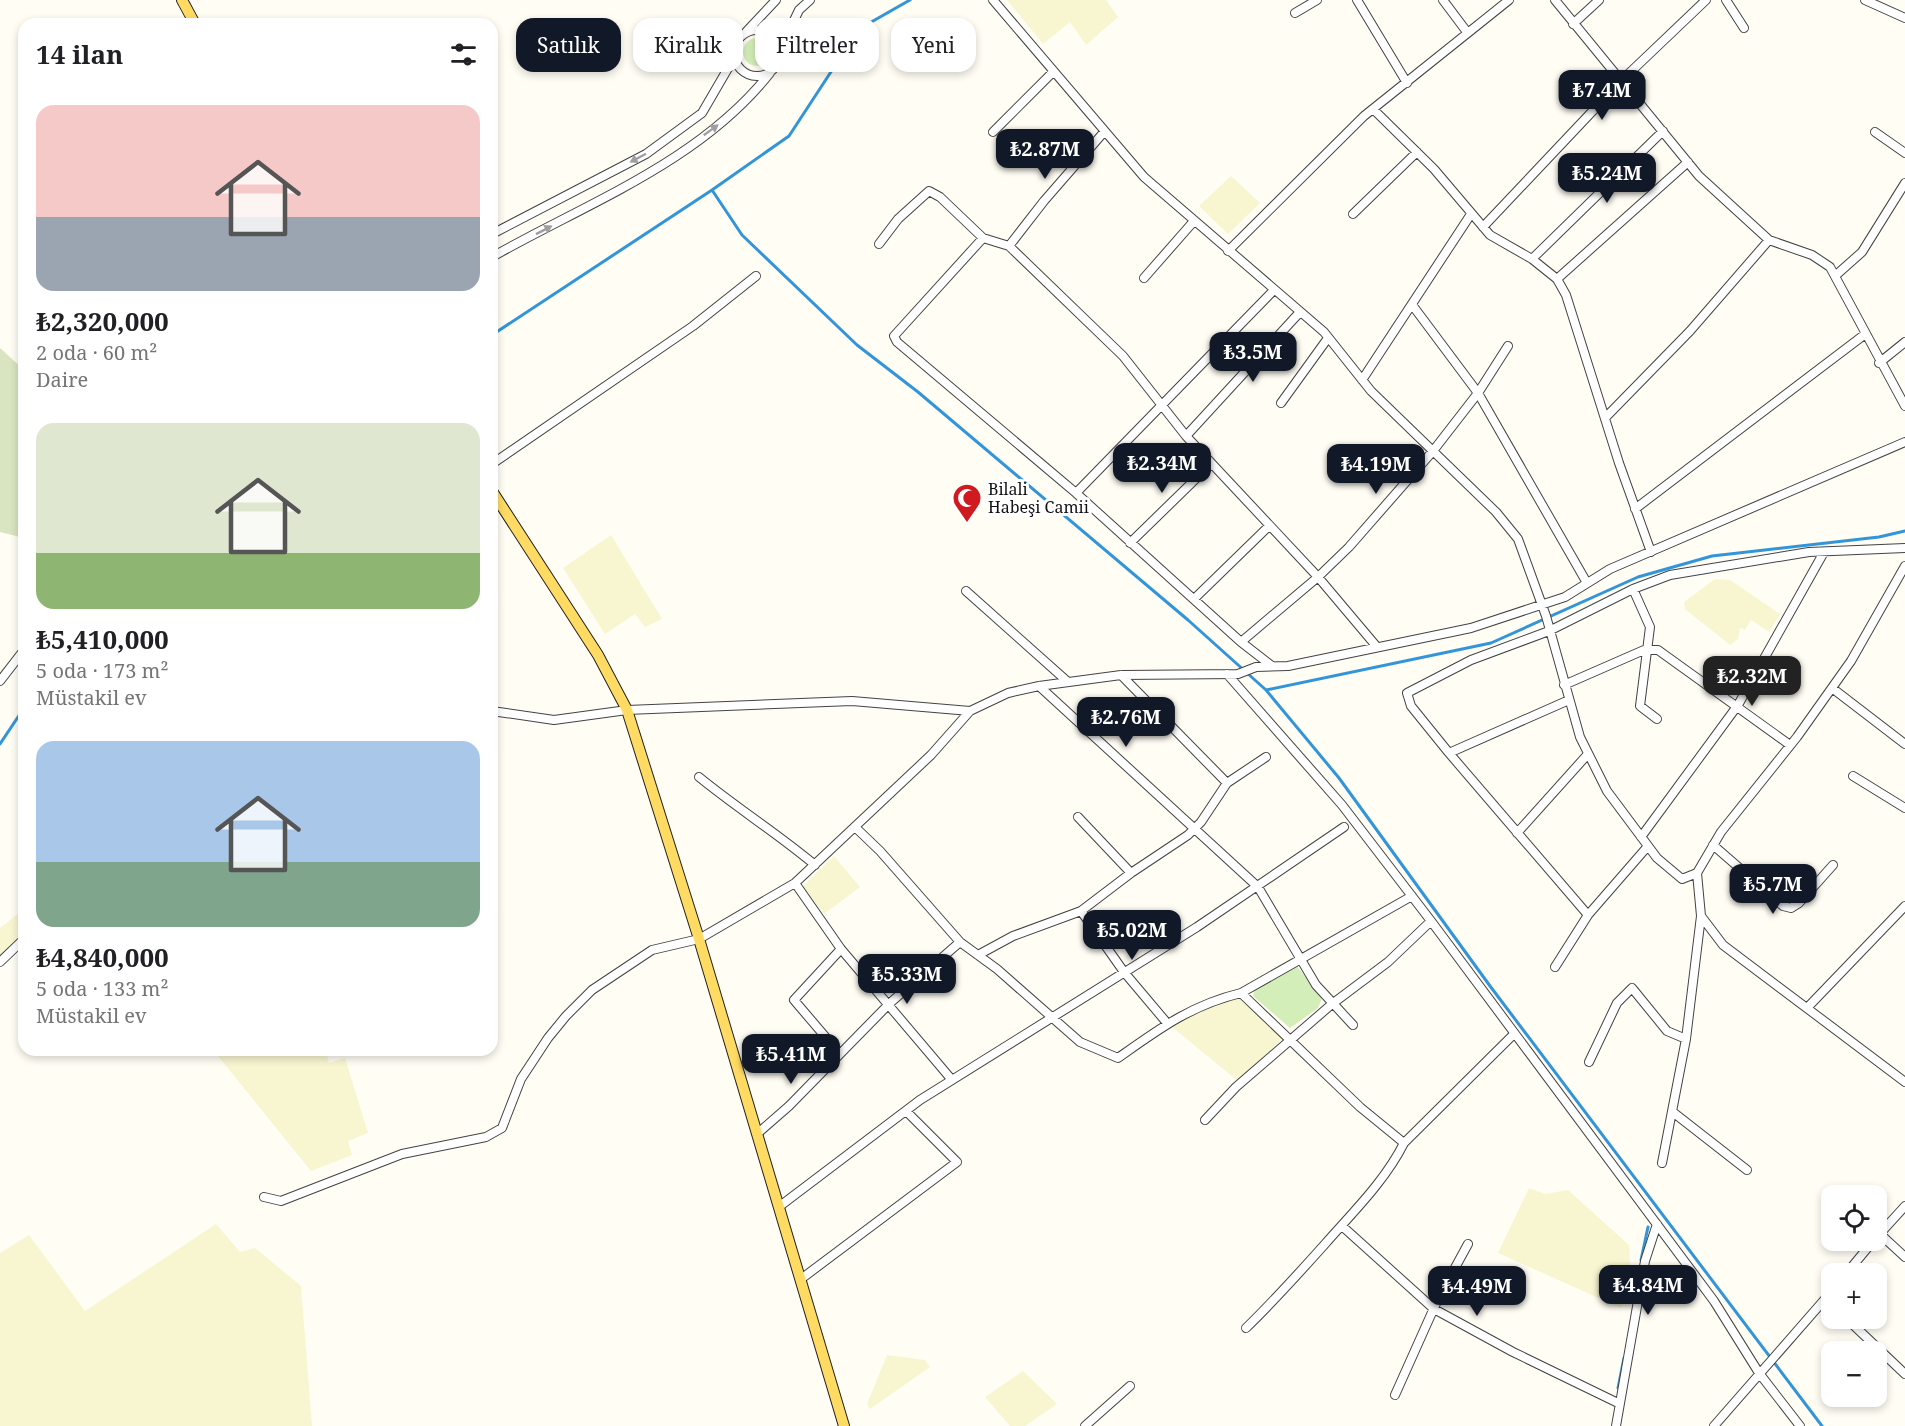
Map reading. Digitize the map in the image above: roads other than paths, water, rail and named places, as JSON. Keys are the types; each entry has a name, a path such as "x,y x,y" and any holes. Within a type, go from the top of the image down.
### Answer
{"main road":[{"path":"182,0 192,18"},
{"path":"498,500 598,656 627,710 758,1133 844,1426"}],"street":[{"path":"743,36 776,0"},
{"path":"795,18 799,10 810,0"},
{"path":"993,0 1144,177 1328,338 1362,380 1496,512 1518,539 1542,606 1569,700 1588,754 1606,791 1657,858 1682,879 1697,873"},
{"path":"1295,13 1317,0"},
{"path":"1357,0 1407,83"},
{"path":"1443,0 1467,32"},
{"path":"1228,251 1373,109 1509,0"},
{"path":"1555,0 1699,176 1768,240 1812,255 1830,267 1879,363 1905,406"},
{"path":"1573,24 1599,0"},
{"path":"1483,227 1621,81 1706,0"},
{"path":"1726,0 1744,28"},
{"path":"1865,0 1905,18"},
{"path":"746,33 755,32"},
{"path":"743,71 750,75 770,73"},
{"path":"498,231 646,154 702,113 726,72"},
{"path":"993,132 1053,72"},
{"path":"498,254 638,180 713,129 749,99 770,73"},
{"path":"1373,109 1417,152 1490,235 1532,259 1557,279 1566,295 1651,552"},
{"path":"1532,259 1663,131"},
{"path":"1009,246 1044,201 1104,132"},
{"path":"1875,132 1905,153"},
{"path":"1353,214 1417,152"},
{"path":"1557,279 1688,162"},
{"path":"1835,276 1862,252 1905,183"},
{"path":"879,244 898,219 928,191 940,197 983,238 1009,246 1123,357 1186,436 1318,577 1377,647"},
{"path":"1362,380 1413,306 1471,214"},
{"path":"1143,278 1194,221"},
{"path":"983,238 894,336 897,342 1076,493 1241,642 1272,666"},
{"path":"1605,418 1690,331 1768,240"},
{"path":"498,460 693,326 756,276"},
{"path":"1076,493 1274,290"},
{"path":"1413,306 1478,393 1587,583"},
{"path":"1186,436 1300,312"},
{"path":"1635,508 1864,334"},
{"path":"1281,403 1328,338"},
{"path":"1879,363 1905,342"},
{"path":"1241,642 1318,577 1349,547 1433,451 1478,393 1508,346"},
{"path":"264,1197 281,1201 402,1154 486,1137 498,1132 507,1118 521,1079 566,1016 592,990 652,950 699,939 795,883 931,756 970,711 1008,693 1039,686 1121,675 1238,674 1256,667 1288,666 1471,627 1565,597 1610,569 1905,442"},
{"path":"1130,543 1211,464"},
{"path":"1194,599 1269,526"},
{"path":"1587,915 1449,753 1411,706 1407,693 1547,623 1670,575 1824,552 1905,548"},
{"path":"1641,837 1738,705 1824,552"},
{"path":"1662,1163 1674,1113 1686,1039 1701,916 1697,873 1713,845 1851,661 1905,566"},
{"path":"1633,589 1650,627 1649,650 1640,706 1657,719"},
{"path":"966,591 1068,682"},
{"path":"1564,685 1644,650 1658,650 1738,705 1790,745"},
{"path":"0,681 18,658"},
{"path":"1227,674 1342,805 1412,896 1714,1301 1800,1426"},
{"path":"1121,675 1227,783"},
{"path":"1039,686 1193,830 1230,860 1258,887 1299,959 1332,1004 1353,1025"},
{"path":"1832,688 1905,744"},
{"path":"1449,753 1569,700"},
{"path":"498,712 554,720 627,710 852,701 970,711"},
{"path":"1517,833 1588,754"},
{"path":"978,954 1013,936 1081,911 1193,830 1227,783 1266,757"},
{"path":"1853,776 1905,808"},
{"path":"699,777 736,806 774,831 815,865"},
{"path":"1078,818 1131,873"},
{"path":"855,827 880,851 960,942 978,954 1080,1042 1118,1058 1167,1023 1215,999 1241,993 1412,896"},
{"path":"780,1206 906,1111 952,1080 1258,887 1344,827"},
{"path":"1713,845 1783,906 1791,908 1800,903 1833,866"},
{"path":"1556,967 1587,915 1648,846"},
{"path":"795,883 841,949 890,1003 952,1080"},
{"path":"1807,1008 1905,906"},
{"path":"1081,911 1124,972 1167,1023"},
{"path":"1701,916 1723,945 1905,1082"},
{"path":"1205,1120 1236,1087 1332,1004 1388,962 1431,921"},
{"path":"758,1133 789,1106 890,1003 960,942"},
{"path":"0,962 18,945"},
{"path":"840,1054 794,1000 841,949"},
{"path":"1590,1062 1617,1003 1632,988 1667,1031 1686,1039"},
{"path":"1241,993 1360,1107 1404,1143"},
{"path":"1246,1328 1280,1296 1342,1226 1394,1163 1404,1143 1514,1034"},
{"path":"801,1279 957,1162 906,1111"},
{"path":"1674,1113 1747,1170"},
{"path":"1887,1226 1905,1206"},
{"path":"1616,1426 1618,1403 1645,1261 1656,1224"},
{"path":"1342,1226 1434,1309 1513,1352 1618,1403"},
{"path":"1395,1395 1434,1309 1468,1244"},
{"path":"1887,1244 1905,1257"},
{"path":"1855,1263 1865,1251"},
{"path":"1714,1426 1762,1370 1821,1309"},
{"path":"1858,1329 1905,1374"},
{"path":"1084,1426 1130,1386"}],"waterway":[{"path":"498,331 712,190 789,136 859,29 910,0"},
{"path":"712,190 742,235 857,345 918,392 1188,620 1266,690 1339,778 1490,986 1822,1426"},
{"path":"1266,690 1491,643 1638,577 1712,556 1879,537 1905,531"},
{"path":"0,744 18,717"},
{"path":"1641,1260 1648,1227"},
{"path":"1618,1388 1624,1358"}],"place":[{"name":"Bilali Habeşi Camii","path":"967,524"}]}
